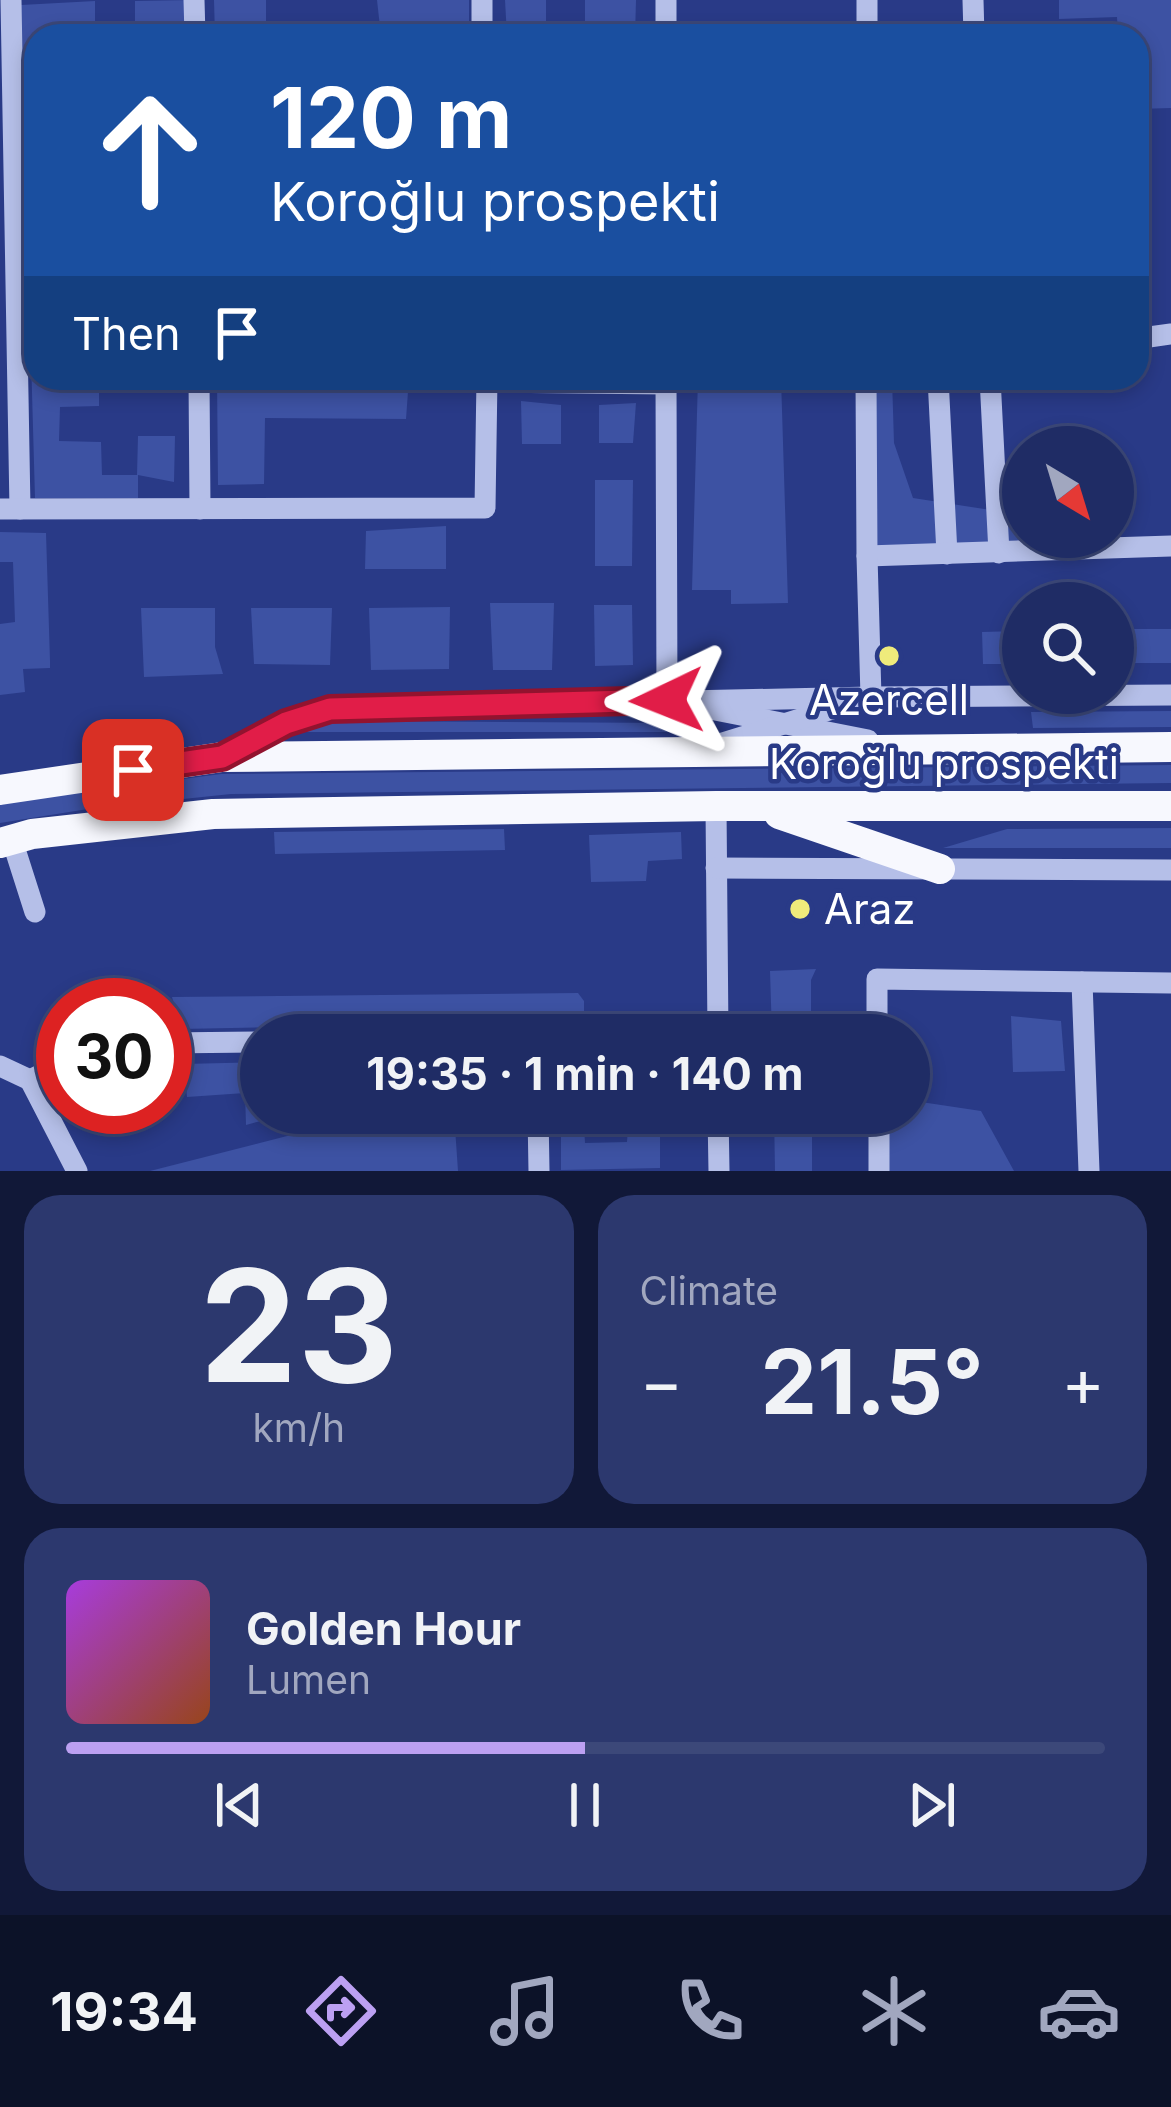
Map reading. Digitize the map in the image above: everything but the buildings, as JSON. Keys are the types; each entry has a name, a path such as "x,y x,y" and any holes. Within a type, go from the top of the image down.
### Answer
{"main road":[{"name":"Koroğlu prospekti","path":"0,790 222,757 1171,747"},
{"name":"Koroğlu prospekti","path":"6,842 32,834 213,814 716,806 1171,806"},
{"path":"757,806 940,869"}],"street":[{"path":"11,0 10,509 484,508 487,390"},
{"path":"199,390 200,508"},
{"path":"666,390 667,700"},
{"path":"866,390 871,697"},
{"path":"939,390 947,554"},
{"path":"991,390 999,553"},
{"path":"866,556 1171,546"},
{"path":"222,757 286,723 330,709 1171,695"},
{"path":"699,751 871,697"},
{"path":"667,700 912,749"},
{"path":"716,806 718,1014"},
{"path":"6,842 34,912"},
{"path":"716,868 1171,870"},
{"path":"878,1014 877,979 1171,983"},
{"path":"1082,982 1089,1171"},
{"path":"192,1043 240,1042"},
{"path":"0,1066 30,1080 77,1171"},
{"path":"30,1080 36,1077"},
{"path":"538,1134 539,1171"},
{"path":"718,1134 719,1171"},
{"path":"878,1134 879,1171"}],"shaded area":[{"path":"193,0 193,24 135,24 135,1"},
{"path":"214,0 266,0 266,24 215,24"},
{"path":"377,0 469,0 469,24 380,24"},
{"path":"505,0 546,0 546,24 506,24"},
{"path":"585,0 636,0 635,24 585,24"},
{"path":"1059,0 1171,0 1171,108 1149,109 1149,24 1117,24 1117,17 1059,19"},
{"path":"95,1 95,24 24,24 24,111 21,5"},
{"path":"32,390 99,390 99,406 60,407 59,441 101,442 102,475 137,475 138,436 175,436 174,482 138,475 138,498 35,498"},
{"path":"217,390 408,390 406,419 265,418 264,484 218,485"},
{"path":"698,390 781,390 788,603 731,604 731,590 692,590"},
{"path":"871,390 892,390 894,443 913,498 1002,512 1002,550 875,553"},
{"path":"521,401 561,405 561,444 522,444"},
{"path":"636,403 633,443 599,443 599,405"},
{"path":"595,480 633,480 632,566 595,566"},
{"path":"446,526 446,569 365,569 366,531"},
{"path":"0,532 46,533 50,668 23,669 25,692 0,695 0,624 15,622 13,562 0,562"},
{"path":"490,603 554,603 552,670 493,670"},
{"path":"594,605 632,605 633,665 595,666"},
{"path":"450,607 449,669 371,670 369,608"},
{"path":"141,608 215,608 215,647 223,674 144,677"},
{"path":"251,608 332,608 330,665 254,664"},
{"path":"1134,629 1171,629 1171,663 1134,663"},
{"path":"982,632 1002,632 1002,664 983,664"},
{"path":"1171,711 1171,727 1033,728 1031,714 1134,714"},
{"path":"336,721 672,723 670,732 303,732"},
{"path":"1171,765 1171,783 231,794 0,823 0,803 221,774"},
{"path":"1171,828 1171,848 943,848 1007,829"},
{"path":"504,829 505,850 275,854 274,832"},
{"path":"681,832 682,859 648,861 646,881 591,882 589,835"},
{"path":"816,969 811,980 811,1014 771,1014 770,971"},
{"path":"578,993 584,1014 240,1014 240,1028 192,1029 192,997"},
{"path":"1011,1016 1061,1021 1065,1071 1013,1072"},
{"path":"240,1063 240,1093 192,1097 192,1064"},
{"path":"930,1103 981,1111 1014,1171 879,1171 879,1134 930,1134"},
{"path":"295,1134 455,1134 458,1171 150,1171"},
{"path":"561,1134 584,1134 585,1143 627,1142 628,1134 660,1134 660,1168 561,1170"},
{"path":"774,1134 812,1134 812,1171 775,1171"}],"place":[{"name":"Azercell","path":"889,656"},
{"name":"Araz","path":"800,909"}],"route":[{"path":"133,770 222,757 286,723 330,709 667,700"}]}
